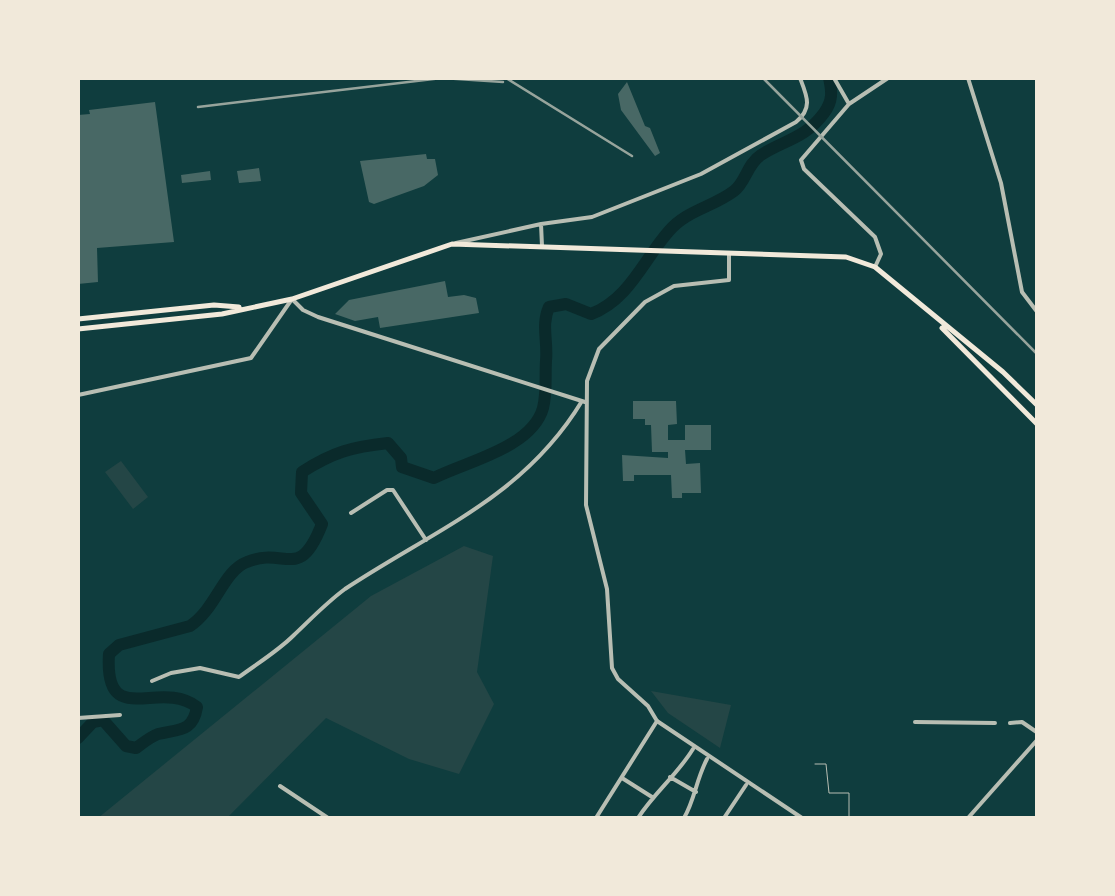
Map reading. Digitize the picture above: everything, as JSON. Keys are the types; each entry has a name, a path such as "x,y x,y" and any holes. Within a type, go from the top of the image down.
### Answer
{"main road":[{"path":"78,329 226,314 292,299 452,244 846,258 875,266 1038,425"},
{"path":"78,319 214,305 243,308"},
{"path":"926,312 1004,372 1038,406"},
{"path":"991,379 992,372 1004,372"}],"street":[{"path":"452,244 540,224 592,218 701,174 806,114 808,100 801,78"},
{"path":"834,78 850,104"},
{"path":"875,266 881,254 875,237 804,169 801,160 850,104 888,78"},
{"path":"968,78 1000,183 1022,292 1038,313"},
{"path":"540,224 542,246"},
{"path":"729,254 729,280 674,286 646,302 611,335 592,364 584,402 586,505 606,590 612,668 618,680 648,706 657,721 802,818"},
{"path":"78,395 251,358 292,299 318,317 584,402"},
{"path":"152,682 171,673 200,668 239,677 294,636 343,590 521,478 561,436 584,402"},
{"path":"351,513 387,490 394,490 426,540"},
{"path":"78,718 120,715"},
{"path":"968,818 1038,736 1022,720 1010,723"},
{"path":"596,818 657,721"},
{"path":"915,722 995,724"},
{"path":"638,818 652,796 680,772 694,748"},
{"path":"684,818 708,758"},
{"path":"670,777 696,792"},
{"path":"621,778 652,796"},
{"path":"724,818 747,783"},
{"path":"280,786 328,818"}],"lane":[{"path":"815,764 826,764 829,793 849,793 849,818"}],"shaded area":[{"path":"121,461 148,497 133,509 105,472"},
{"path":"464,546 493,556 477,672 494,704 459,774 409,759 326,718 227,818 98,818 371,596"},
{"path":"651,691 731,705 720,748 668,713"}],"building":[{"path":"627,82 660,153 655,156 621,110 618,94"},
{"path":"155,102 174,242 97,248 98,282 78,284 78,115 90,114 89,110"},
{"path":"426,154 427,159 435,159 438,175 424,186 374,204 369,202 360,161"},
{"path":"259,168 261,181 239,183 237,171"},
{"path":"210,171 211,180 182,183 181,175"},
{"path":"445,281 448,297 476,298 479,313 380,328 378,317 355,321 335,314 349,300"},
{"path":"633,401 676,401 677,424 668,425 668,440 685,440 685,425 711,425 711,450 685,450 686,464 700,463 701,493 682,493 682,498 672,498 671,475 634,475 634,481 623,481 622,455 668,458 668,452 652,452 651,425 645,425 645,419 633,419"}],"waterway":[{"path":"78,738 93,722 103,720 126,746 136,748 155,735 184,728 192,721 197,707 182,700 125,697 115,691 109,654 119,645 190,626 207,610 232,573 247,562 298,558 306,553 322,524 301,493 302,472 343,452 388,443 401,458 402,467 434,478 496,452 526,434 543,408 549,307 566,304 591,314 616,299 676,224 734,191 756,159 817,122 830,100 829,78"}],"railway":[{"path":"198,107 442,78 503,82"},
{"path":"506,78 632,156"},
{"path":"763,78 1038,355"}]}
